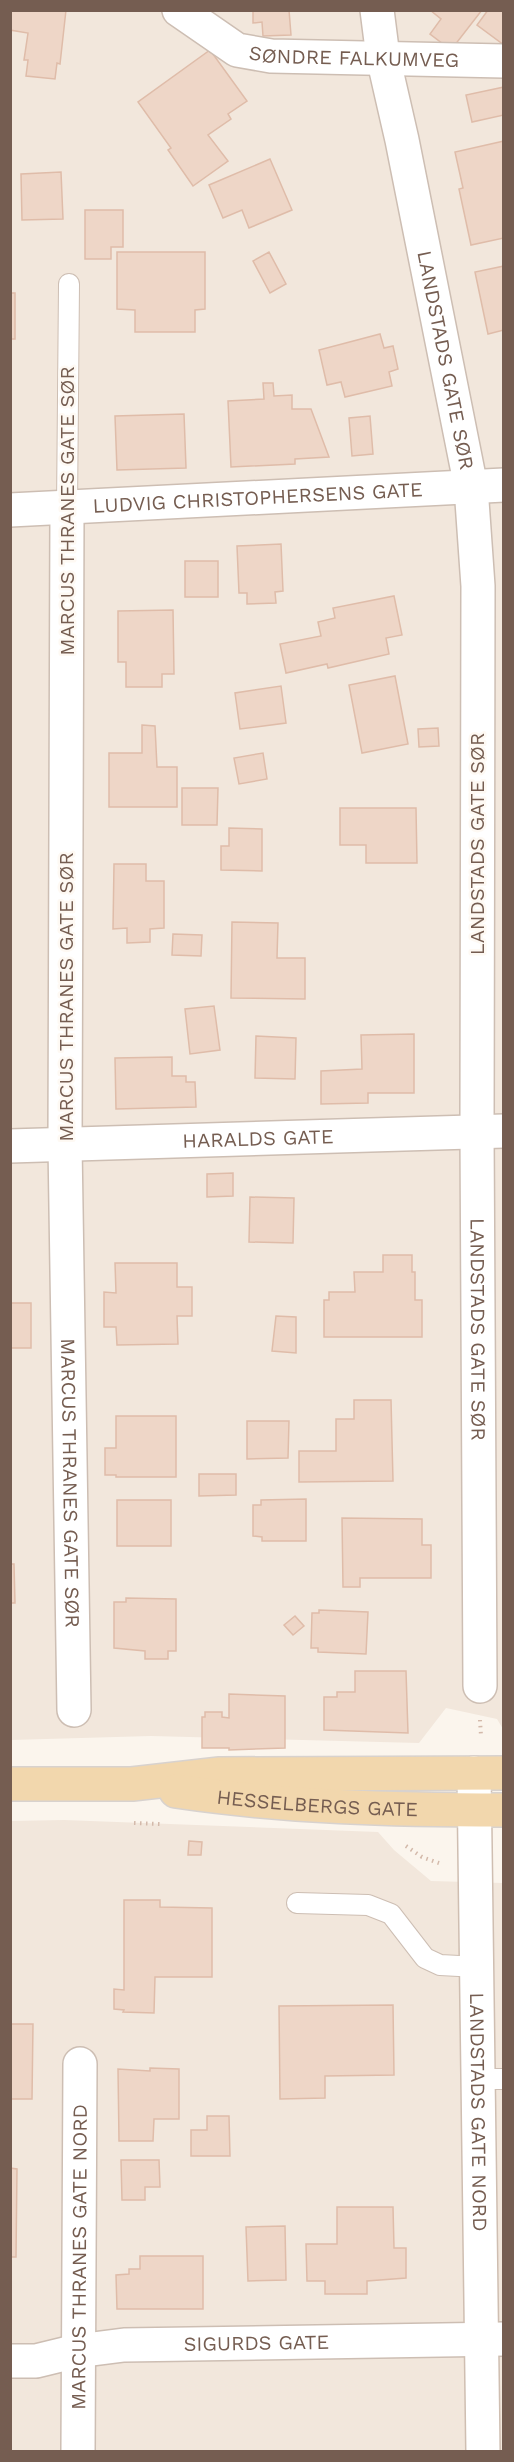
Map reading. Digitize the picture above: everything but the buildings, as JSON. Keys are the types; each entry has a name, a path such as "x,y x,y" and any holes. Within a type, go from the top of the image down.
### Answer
{"main road":[{"name":"HESSELBERGS GATE","path":"10,1784 132,1784 220,1774 489,1773"},
{"name":"HESSELBERGS GATE","path":"132,1784 222,1798 377,1809 489,1810"}],"street":[{"name":"SØNDRE FALKUMVEG","path":"179,10 237,50 271,56 504,61"},
{"name":"LANDSTADS GATE SØR","path":"377,10 383,57 402,140 471,487 478,586 490,1131 480,1686"},
{"name":"LUDVIG CHRISTOPHERSENS GATE","path":"10,510 67,509 504,485"},
{"name":"MARCUS THRANES GATE SØR","path":"67,509 65,1145 74,1710"},
{"name":"HARALDS GATE","path":"10,1146 490,1131"},
{"name":"LANDSTADS GATE NORD","path":"483,2451 493,2339 491,2079 478,1967 489,1810 489,1773"},
{"name":"MARCUS THRANES GATE NORD","path":"78,2451 80,2064"},
{"name":"SIGURDS GATE","path":"10,2361 36,2361 77,2350 124,2345 493,2339"}],"lane":[{"name":"MARCUS THRANES GATE SØR","path":"67,509 69,284"},
{"path":"297,1902 368,1905 391,1914 425,1958 440,1965 478,1967"}],"shaded area":[{"path":"10,11 503,11 503,1729 497,1719 446,1708 419,1743 151,1736 11,1740"},
{"path":"64,1820 378,1832 394,1850 431,1881 503,1883 503,2451 11,2451 10,1821"}]}
